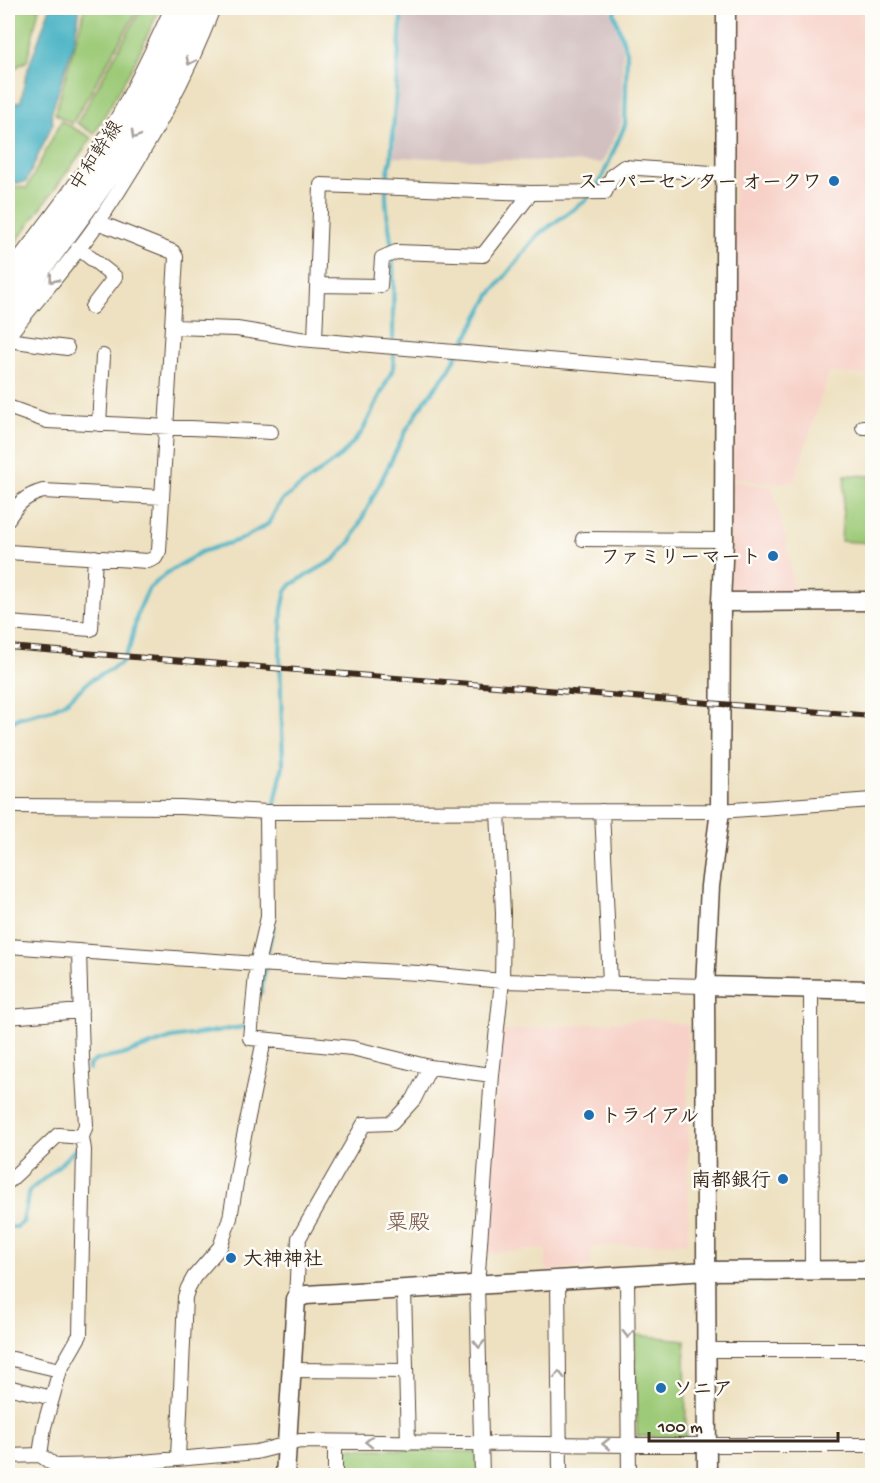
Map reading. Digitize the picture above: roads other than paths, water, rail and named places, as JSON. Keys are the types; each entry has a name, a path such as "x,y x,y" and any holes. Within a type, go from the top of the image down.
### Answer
{"street":[{"path":"8,273 94,157 147,63 172,8"},
{"name":"中和幹線","path":"8,290 83,189 125,124 166,47 182,8"},
{"name":"中和幹線","path":"8,315 99,193 129,146 169,75 197,8"},
{"path":"67,348 8,338 98,222 141,153 181,80 213,8"},
{"path":"707,1476 705,986 710,886 720,811 721,602 724,540 726,8"},
{"path":"315,340 321,185 531,194 605,192 613,175 624,167 726,174"},
{"path":"317,285 380,286 382,258 392,253 483,255 531,194"},
{"path":"8,552 148,561 155,558 159,551 176,257 173,252 98,222"},
{"path":"78,248 115,278 92,307"},
{"path":"172,327 237,329 315,340 725,375"},
{"path":"99,424 103,356"},
{"path":"8,407 47,421 271,432"},
{"path":"8,519 21,500 30,494 43,491 162,496"},
{"path":"583,539 724,540"},
{"path":"8,623 91,629 95,557"},
{"path":"721,602 873,601"},
{"path":"8,806 181,807 267,812 720,811 873,800"},
{"path":"602,811 610,984"},
{"path":"267,812 268,917 257,964 250,1038 352,1048 430,1068 492,1075"},
{"path":"482,1476 477,1286 492,1075 502,981 503,913 498,812"},
{"path":"8,946 418,973 502,981 873,990"},
{"path":"40,1455 44,1427 60,1370 80,1335 83,1143 86,1125 79,951"},
{"path":"811,989 812,1270"},
{"path":"8,1017 81,1011"},
{"path":"178,1458 185,1297 194,1277 220,1247 230,1218 264,1040"},
{"path":"285,1476 299,1238 364,1124 392,1123 414,1099 430,1068"},
{"path":"8,1182 58,1135 83,1143"},
{"path":"296,1299 306,1295 707,1271 873,1270"},
{"path":"627,1276 630,1476"},
{"path":"558,1280 560,1476"},
{"path":"404,1290 408,1443"},
{"path":"707,1350 873,1350"},
{"path":"13,1359 60,1370"},
{"path":"291,1370 406,1371"},
{"path":"8,1387 52,1398"},
{"path":"8,1456 40,1455 55,1471 107,1470 178,1458 256,1452 300,1441 873,1445"},
{"path":"335,1442 335,1476"}],"water":[{"path":"50,8 80,8 74,41 51,114 53,123 26,182 8,181 8,103 21,101 26,75"}],"waterway":[{"path":"393,339 393,265 386,187 391,160 402,8"},
{"path":"594,189 601,180 625,125 627,52 614,13 616,8"},
{"path":"274,808 283,765 280,657 282,610 286,591 292,584 335,559 351,541 407,429 424,402 449,370 490,295 539,234 590,195"},
{"path":"8,725 18,718 52,709 67,701 91,680 121,663 130,646 138,612 149,588 167,573 201,552 242,539 268,524 281,501 342,455 362,432 393,369 394,355"},
{"path":"274,816 274,835"},
{"path":"266,960 273,926"},
{"path":"261,993 265,967"},
{"path":"89,1069 89,1065 96,1060 122,1055 172,1038 249,1026"},
{"path":"8,1227 17,1227 23,1222 29,1191 80,1145"}],"railway":[{"path":"8,647 872,716"}],"place":[{"name":"スーパーセンター オークワ","path":"834,181"},
{"name":"ファミリーマート","path":"773,556"},
{"name":"トライアル","path":"589,1115"},
{"name":"南都銀行","path":"783,1179"},
{"name":"大神神社","path":"231,1258"},
{"name":"ソニア","path":"661,1388"}],"district":[{"name":"粟殿","path":"408,1221"}]}
